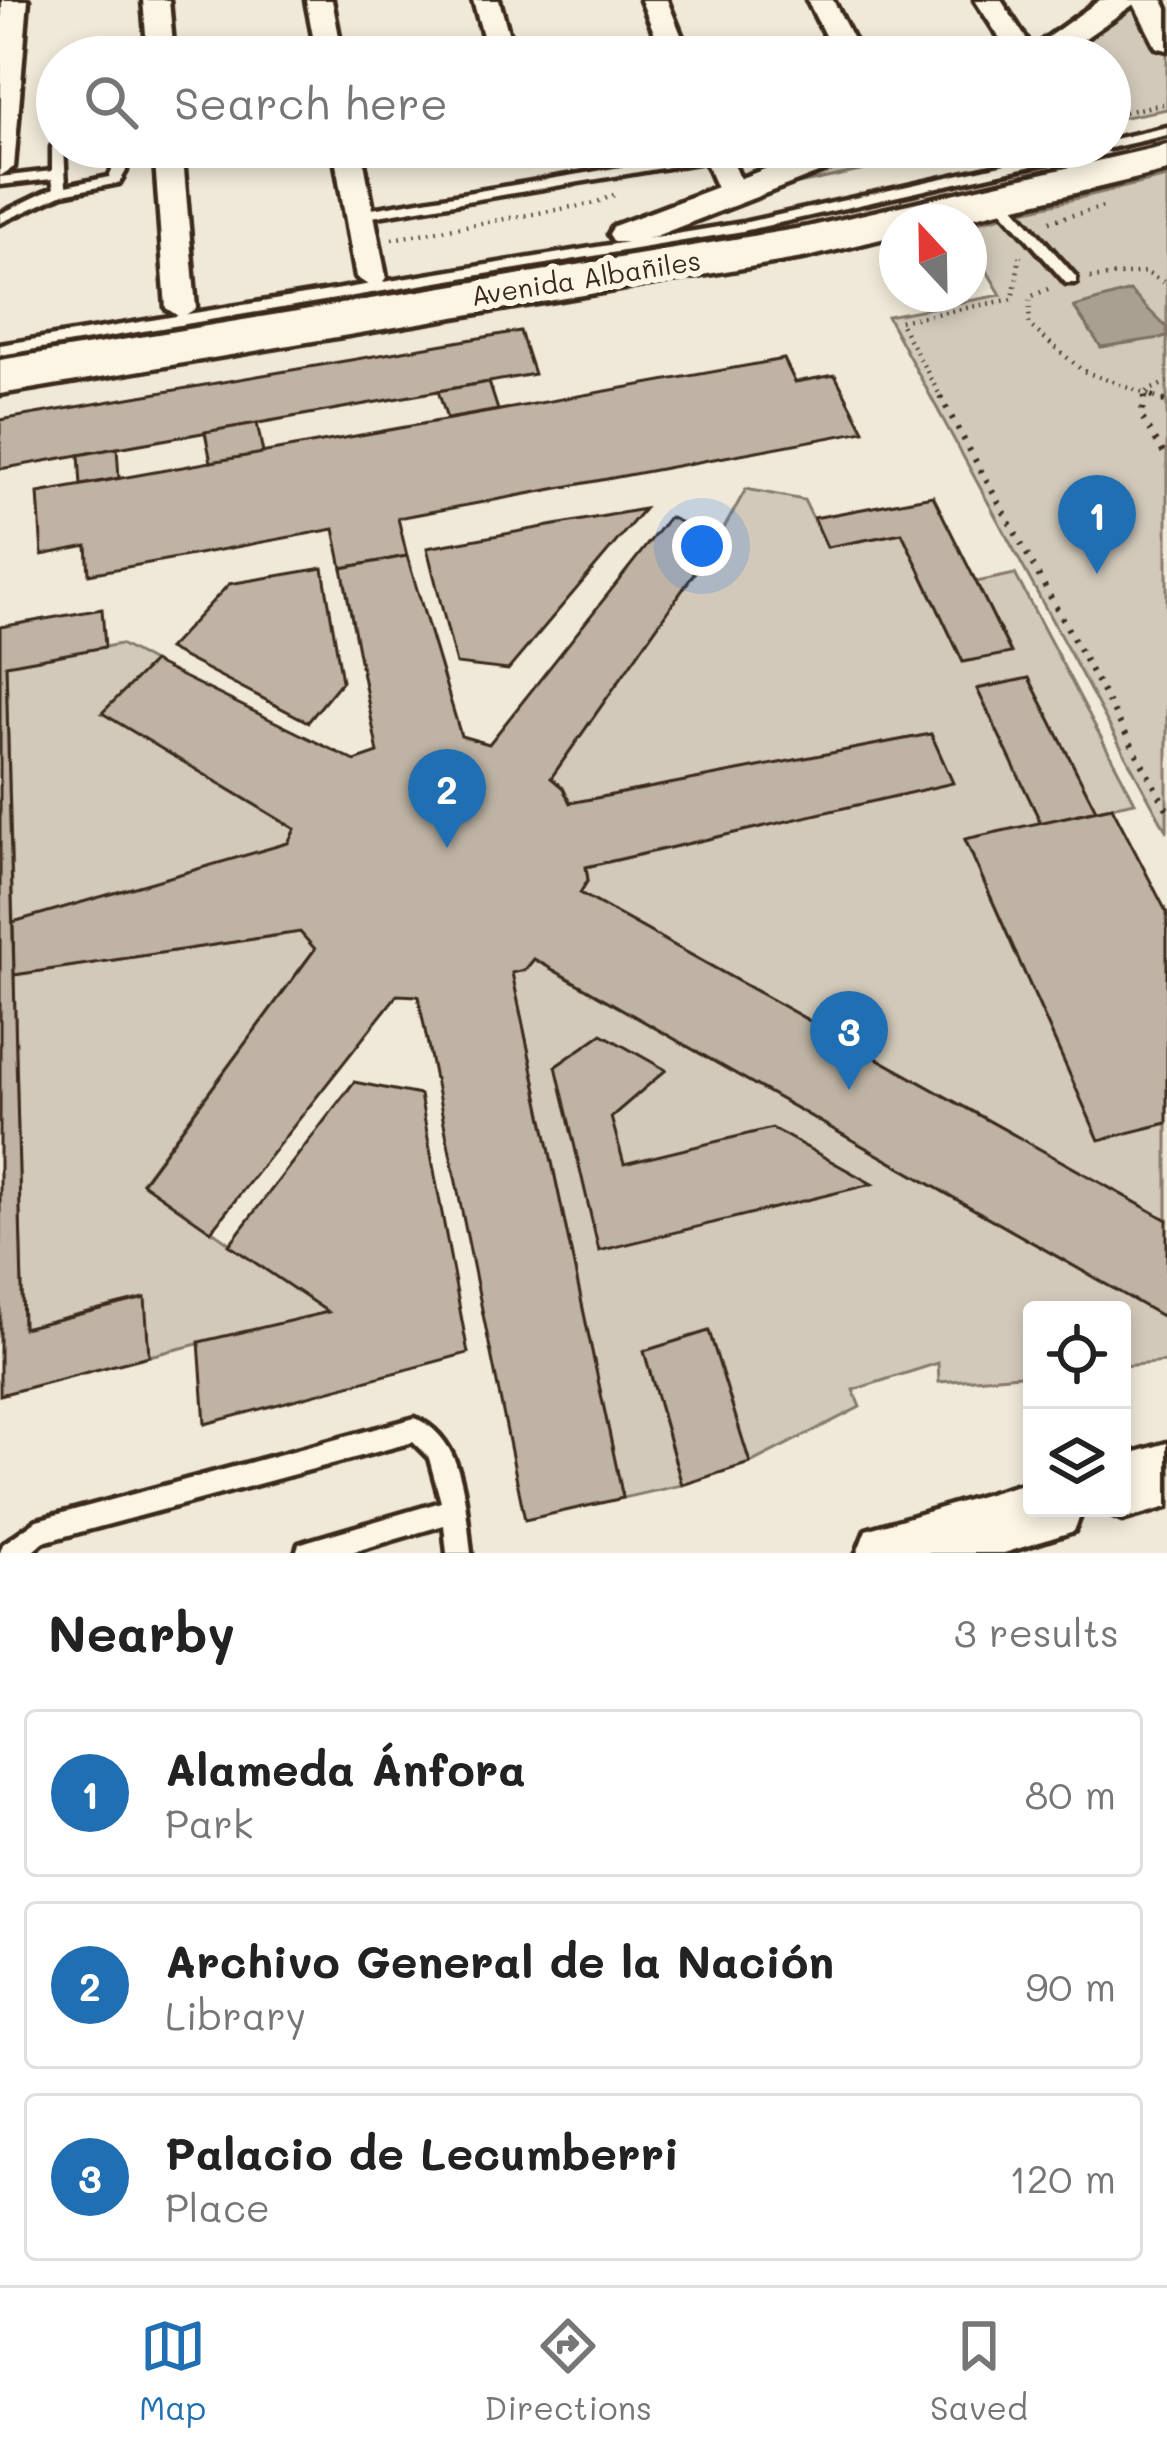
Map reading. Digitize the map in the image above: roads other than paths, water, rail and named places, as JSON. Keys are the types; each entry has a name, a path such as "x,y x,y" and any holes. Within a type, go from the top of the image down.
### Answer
{"main road":[{"path":"1131,129 1167,121"},
{"name":"Avenida Albañiles","path":"0,377 1011,212 1167,158"},
{"name":"Avenida Albañiles","path":"0,337 627,234 943,168"}],"street":[{"path":"0,167 15,0"},
{"path":"156,0 159,36"},
{"path":"319,0 326,36"},
{"path":"486,0 496,36"},
{"path":"655,0 669,36"},
{"path":"820,0 838,36"},
{"path":"988,0 1011,36"},
{"path":"1067,36 1121,0"},
{"path":"1147,0 1167,40"},
{"path":"170,168 181,308"},
{"path":"351,168 371,277"},
{"path":"722,168 733,196"},
{"path":"627,234 803,168"},
{"path":"1131,1485 1167,1475"},
{"path":"928,1548 1023,1517"}],"lane":[{"path":"1131,139 1167,131"},
{"path":"59,168 59,182"},
{"path":"0,181 114,180 119,168"},
{"path":"360,215 621,168"},
{"path":"0,350 743,227 1006,168"},
{"path":"0,219 59,182"},
{"path":"1011,212 1071,280"},
{"path":"12,1553 38,1532 402,1430 428,1434 436,1444 459,1553"},
{"path":"308,1553 452,1511"}],"place":[{"name":"Alameda Ánfora","path":"1097,574"},
{"name":"Archivo General de la Nación","path":"447,848"},
{"name":"Palacio de Lecumberri","path":"849,1090"}]}
